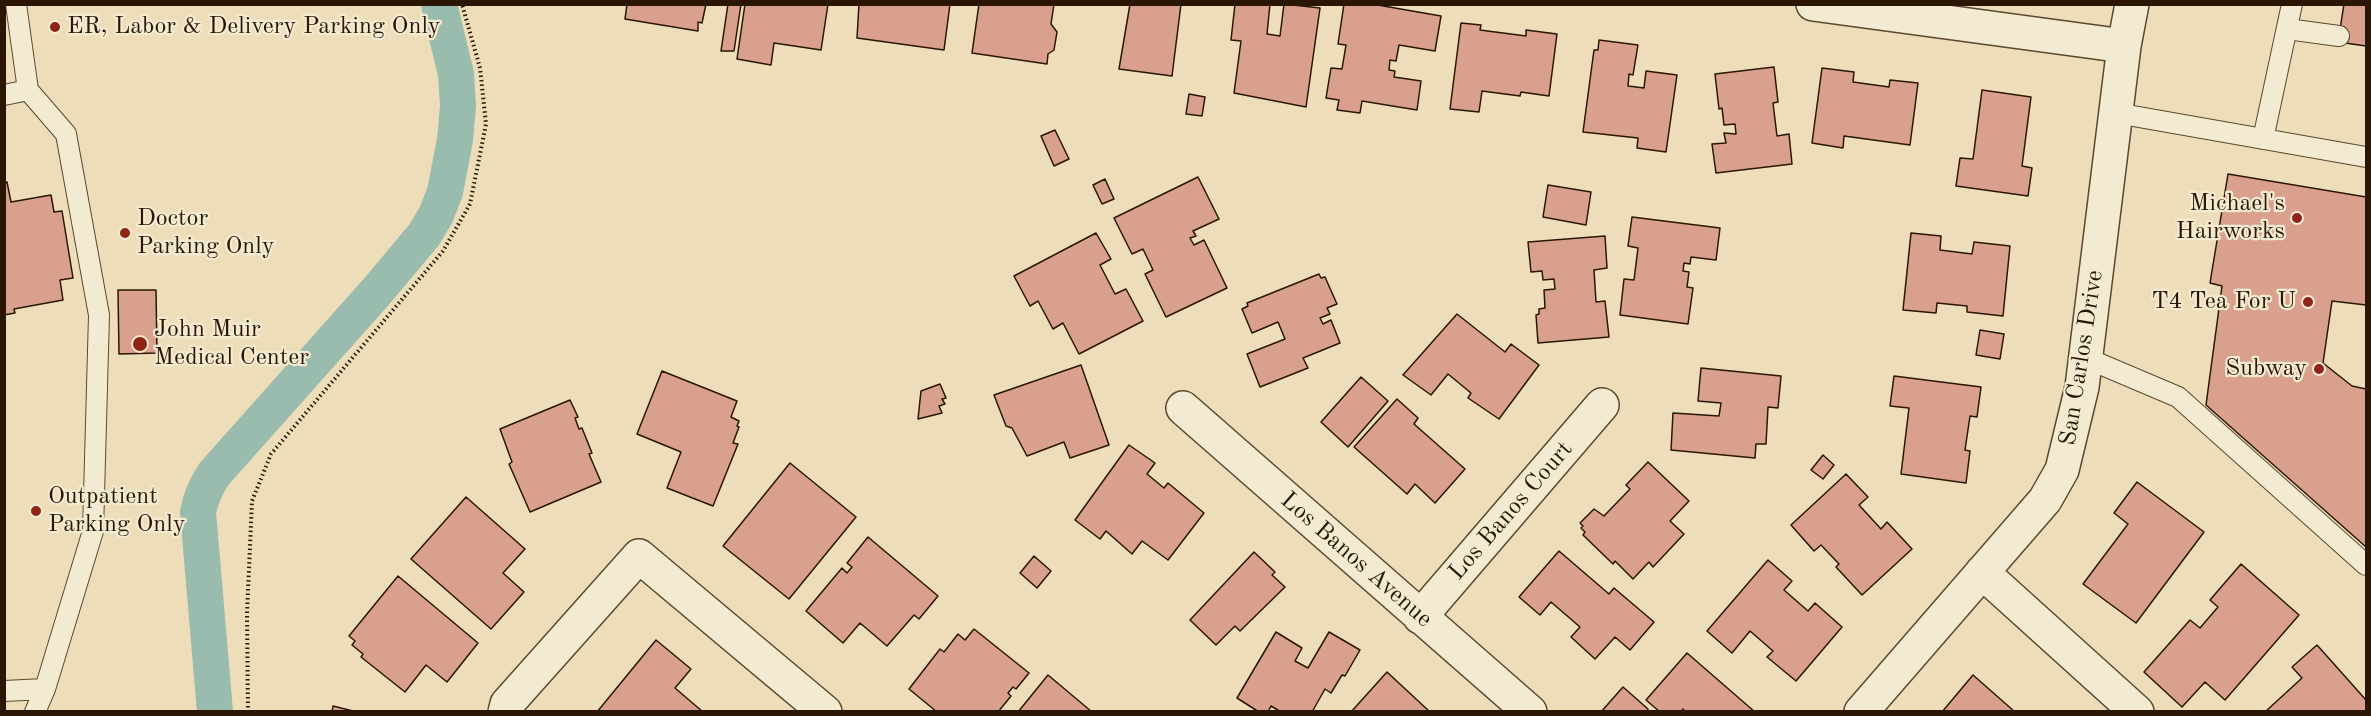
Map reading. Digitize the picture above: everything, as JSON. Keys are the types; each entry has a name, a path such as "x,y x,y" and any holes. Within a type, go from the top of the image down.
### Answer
{"street":[{"path":"1813,4 2124,46"},
{"name":"San Carlos Drive","path":"1862,711 2045,500 2062,470 2073,431 2086,358 2124,46 2132,4"},
{"name":"Los Banos Court","path":"1420,616 1602,405"},
{"name":"Los Banos Avenue","path":"1183,408 1530,711"},
{"path":"505,711 507,704 639,556 825,711"},
{"path":"1982,572 2137,711"}],"lane":[{"path":"16,4 28,90 66,134 99,315 93,531 45,688 35,711"},
{"path":"2263,139 2292,4"},
{"path":"2287,29 2339,36"},
{"path":"4,95 28,90"},
{"path":"2116,113 2367,157"},
{"path":"2086,358 2178,397 2367,565"},
{"path":"4,692 45,688"}],"path":[{"path":"248,711 248,614 252,501 271,454 443,251 471,204 486,124 480,68 462,4"}],"building":[{"path":"627,4 706,4 702,23 698,22 698,31 625,19"},
{"path":"728,4 741,4 734,51 721,51"},
{"path":"745,4 828,4 821,50 774,43 771,65 737,59"},
{"path":"859,4 950,4 944,50 857,38"},
{"path":"979,4 1054,4 1051,24 1057,32 1054,50 1048,54 1047,64 972,53"},
{"path":"1130,4 1181,4 1172,76 1119,69"},
{"path":"1235,4 1270,4 1267,34 1280,36 1284,4 1320,8 1306,107 1234,93 1241,41 1231,40"},
{"path":"1344,4 1372,4 1441,16 1435,51 1399,45 1396,61 1390,60 1389,70 1395,71 1394,77 1421,81 1417,110 1362,101 1360,113 1337,110 1339,100 1326,98 1331,68 1342,69 1346,45 1338,44"},
{"path":"2344,4 2366,4 2366,46 2338,42"},
{"path":"1461,23 1481,25 1480,30 1526,36 1526,30 1557,34 1549,96 1521,92 1520,96 1482,91 1479,112 1450,109"},
{"path":"1599,40 1638,45 1633,75 1629,74 1628,86 1644,88 1646,71 1677,75 1666,152 1637,148 1638,138 1583,132 1594,50 1598,50"},
{"path":"1774,67 1778,102 1773,103 1777,136 1789,134 1792,164 1716,173 1712,144 1726,143 1724,133 1736,134 1735,124 1724,125 1722,108 1719,109 1715,74"},
{"path":"1822,68 1854,72 1853,82 1889,87 1890,80 1918,83 1910,145 1844,136 1843,148 1812,143"},
{"path":"1982,90 2031,97 2022,166 2032,168 2028,196 1956,186 1960,158 1973,159"},
{"path":"1189,94 1205,97 1202,116 1186,114"},
{"path":"1055,130 1069,159 1054,166 1041,136"},
{"path":"2228,174 2366,197 2366,305 2332,301 2323,363 2352,386 2366,389 2366,547 2206,405 2222,286 2210,283"},
{"path":"1198,177 1219,219 1193,231 1196,236 1190,238 1194,245 1204,240 1227,288 1166,317 1145,274 1153,270 1143,249 1132,254 1114,218"},
{"path":"1105,179 1114,199 1102,204 1093,185"},
{"path":"7,182 11,202 51,195 54,212 62,211 73,278 60,280 63,300 14,309 15,313 4,315 4,183"},
{"path":"1548,185 1591,192 1586,225 1543,217"},
{"path":"1632,217 1720,228 1716,260 1691,257 1690,264 1684,263 1683,271 1689,272 1687,287 1693,288 1688,324 1620,315 1624,279 1634,280 1638,248 1628,246"},
{"path":"1096,233 1111,259 1100,265 1115,294 1126,289 1143,321 1079,354 1063,323 1053,329 1038,301 1030,306 1014,276"},
{"path":"1911,233 1941,236 1940,250 1972,254 1974,242 2010,246 2003,316 1967,312 1967,306 1937,303 1936,313 1903,310"},
{"path":"1605,236 1607,268 1594,270 1596,302 1605,301 1609,337 1538,343 1536,315 1539,314 1539,309 1545,308 1544,290 1555,289 1554,279 1543,280 1542,271 1531,272 1528,242"},
{"path":"1319,274 1321,278 1325,277 1337,304 1327,308 1330,314 1320,318 1323,324 1331,320 1340,343 1303,358 1308,368 1260,387 1247,354 1285,339 1278,322 1252,333 1242,309 1248,306 1247,303"},
{"path":"118,290 156,290 157,353 119,354"},
{"path":"1457,314 1505,352 1511,344 1539,365 1499,419 1468,398 1471,393 1448,374 1431,395 1403,375"},
{"path":"1980,330 2004,334 2000,359 1976,355"},
{"path":"1081,365 1109,445 1070,458 1064,442 1027,456 1012,428 1006,426 994,395"},
{"path":"1701,368 1781,376 1778,408 1768,407 1766,444 1756,444 1755,458 1671,450 1673,413 1719,416 1721,403 1698,401"},
{"path":"662,371 737,401 731,417 739,421 733,443 738,444 713,506 667,488 681,452 637,434"},
{"path":"1894,376 1981,387 1977,417 1970,416 1965,450 1970,451 1966,483 1901,474 1909,408 1890,406"},
{"path":"1361,377 1388,401 1348,447 1321,422"},
{"path":"940,384 946,398 942,399 945,404 939,406 942,413 918,419 921,391"},
{"path":"1397,399 1418,418 1414,424 1465,469 1435,503 1415,484 1407,494 1354,447"},
{"path":"570,400 578,417 575,418 579,429 582,428 592,453 589,454 601,482 530,512 509,464 512,462 500,429"},
{"path":"1129,445 1155,463 1147,474 1164,488 1168,483 1204,513 1168,560 1142,541 1132,554 1106,531 1100,539 1075,520"},
{"path":"1823,455 1834,465 1823,479 1811,470"},
{"path":"1648,462 1689,501 1670,521 1684,534 1653,567 1649,562 1633,579 1615,561 1613,564 1583,535 1585,532 1580,523 1594,509 1604,516 1630,489 1626,485"},
{"path":"790,463 856,517 789,599 723,546"},
{"path":"1846,474 1868,497 1859,505 1881,529 1887,522 1912,549 1862,595 1836,567 1839,564 1821,545 1814,551 1791,525"},
{"path":"2137,482 2204,532 2136,623 2083,584 2128,524 2114,513"},
{"path":"466,497 525,549 503,573 524,592 491,629 411,559"},
{"path":"868,537 938,596 919,619 914,615 887,646 860,623 843,643 806,611 842,568 847,573 852,567 847,563"},
{"path":"1559,551 1609,594 1614,588 1654,622 1630,650 1615,637 1595,659 1571,637 1580,627 1551,602 1540,615 1519,597"},
{"path":"1254,552 1275,572 1272,575 1285,587 1240,631 1235,626 1216,645 1190,620"},
{"path":"1034,556 1051,571 1037,588 1020,573"},
{"path":"1768,560 1792,581 1784,590 1808,611 1815,603 1842,627 1796,681 1767,657 1773,651 1750,631 1732,653 1707,631"},
{"path":"2241,564 2299,615 2225,700 2205,682 2182,707 2144,672 2190,620 2200,628 2218,607 2210,600"},
{"path":"398,576 478,643 447,682 426,665 405,692 361,657 363,654 352,645 355,641 349,636"},
{"path":"974,629 1029,673 1016,689 1013,687 1008,693 1011,696 998,712 937,712 909,689 940,649 944,652 958,634 965,640"},
{"path":"1276,632 1302,648 1295,661 1308,668 1329,632 1360,650 1345,676 1342,675 1331,693 1325,689 1312,712 1281,712 1271,706 1268,712 1259,712 1237,698"},
{"path":"656,640 691,669 675,688 703,712 597,712"},
{"path":"2317,645 2366,700 2366,712 2265,712 2302,678 2292,667"},
{"path":"1687,653 1755,712 1685,712 1683,709 1681,712 1660,712 1646,700"},
{"path":"1387,672 1430,712 1351,712"},
{"path":"1048,675 1092,712 1018,712"},
{"path":"1973,675 2015,712 1942,712"},
{"path":"1623,687 1648,709 1646,712 1601,712"},
{"path":"333,706 353,711 332,712"}],"waterway":[{"path":"215,712 198,512 201,501 214,474 377,291 424,235 436,215 445,192 455,140 458,106 456,74 439,4"}],"place":[{"name":"ER, Labor & Delivery Parking Only","path":"55,27"},
{"name":"Michael's Hairworks","path":"2297,218"},
{"name":"Doctor Parking Only","path":"125,233"},
{"name":"T4 Tea For U","path":"2308,302"},
{"name":"John Muir Medical Center","path":"140,344"},
{"name":"Subway","path":"2319,369"},
{"name":"Outpatient Parking Only","path":"36,511"}]}
